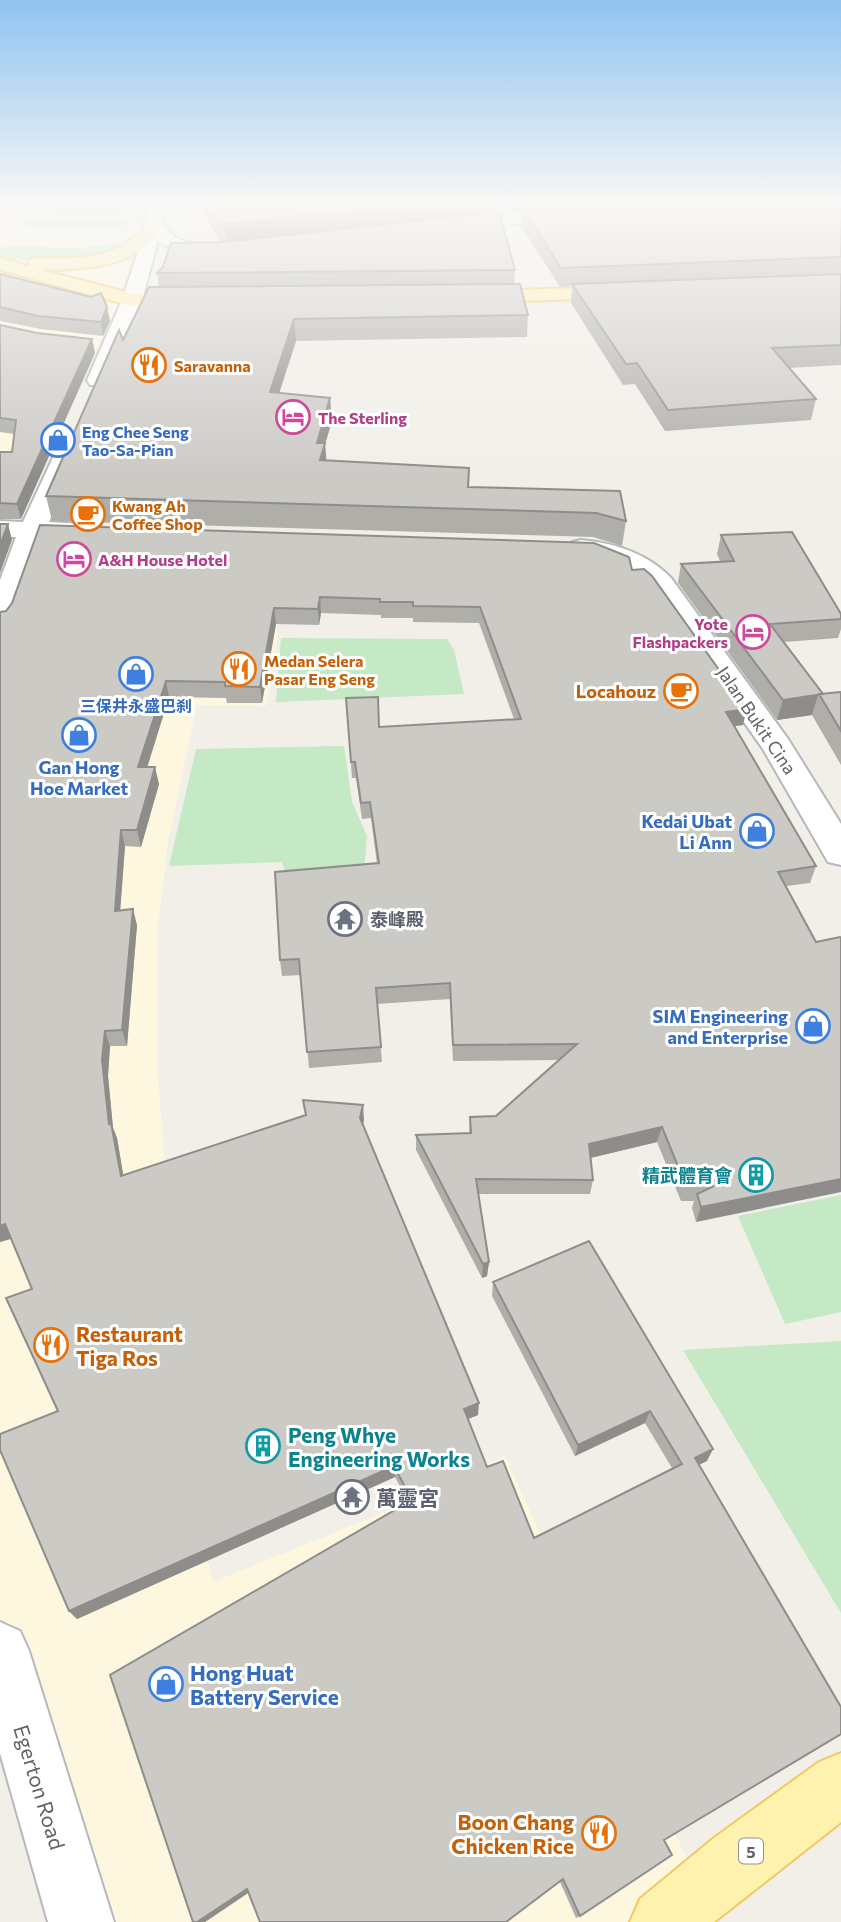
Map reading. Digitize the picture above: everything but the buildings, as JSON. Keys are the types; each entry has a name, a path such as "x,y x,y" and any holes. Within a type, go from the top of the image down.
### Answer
{"main road":[{"path":"116,296 132,300 211,300"},
{"path":"450,298 522,296"},
{"name":"5","path":"663,1922 737,1861 841,1784"}],"street":[{"path":"91,397 133,296"},
{"path":"88,344 112,346"},
{"path":"0,618 32,530 75,435"},
{"path":"0,529 118,532"},
{"name":"Jalan Bukit Cina","path":"552,547 593,548 636,563 651,572 762,725 841,853"},
{"name":"Egerton Road","path":"0,1651 81,1922"}],"shaded area":[{"path":"0,296 122,296 14,527 22,541 0,587"},
{"path":"0,620 276,624 278,635 266,706 197,705 168,842 157,934 158,1075 164,1156 176,1207 184,1476 213,1582 373,1517 505,1456 692,1871 637,1922 54,1922 0,1718"}],"green space":[{"path":"281,638 447,639 454,650 464,694 276,702"},
{"path":"344,746 352,802 367,836 364,871 287,878 282,862 169,866 196,749"},
{"path":"841,1195 841,1312 785,1324 738,1216"},
{"path":"841,1341 841,1613 683,1350"}],"place":[{"name":"Saravanna","path":"149,365"},
{"name":"The Sterling","path":"293,417"},
{"name":"Eng Chee Seng Tao-Sa-Pian","path":"58,440"},
{"name":"Kwang Ah Coffee Shop","path":"88,514"},
{"name":"A&H House Hotel","path":"74,559"},
{"name":"Yote Flashpackers","path":"753,632"},
{"name":"Medan Selera Pasar Eng Seng","path":"239,669"},
{"name":"三保井永盛巴刹","path":"136,674"},
{"name":"Locahouz","path":"681,691"},
{"name":"Gan Hong Hoe Market","path":"79,735"},
{"name":"Kedai Ubat Li Ann","path":"757,831"},
{"name":"泰峰殿","path":"345,919"},
{"name":"SIM Engineering and Enterprise","path":"813,1026"},
{"name":"精武體育會","path":"756,1175"},
{"name":"Restaurant Tiga Ros","path":"51,1345"},
{"name":"Peng Whye Engineering Works","path":"263,1446"},
{"name":"萬靈宮","path":"352,1497"},
{"name":"Hong Huat Battery Service","path":"166,1684"},
{"name":"Boon Chang Chicken Rice","path":"599,1833"}]}
